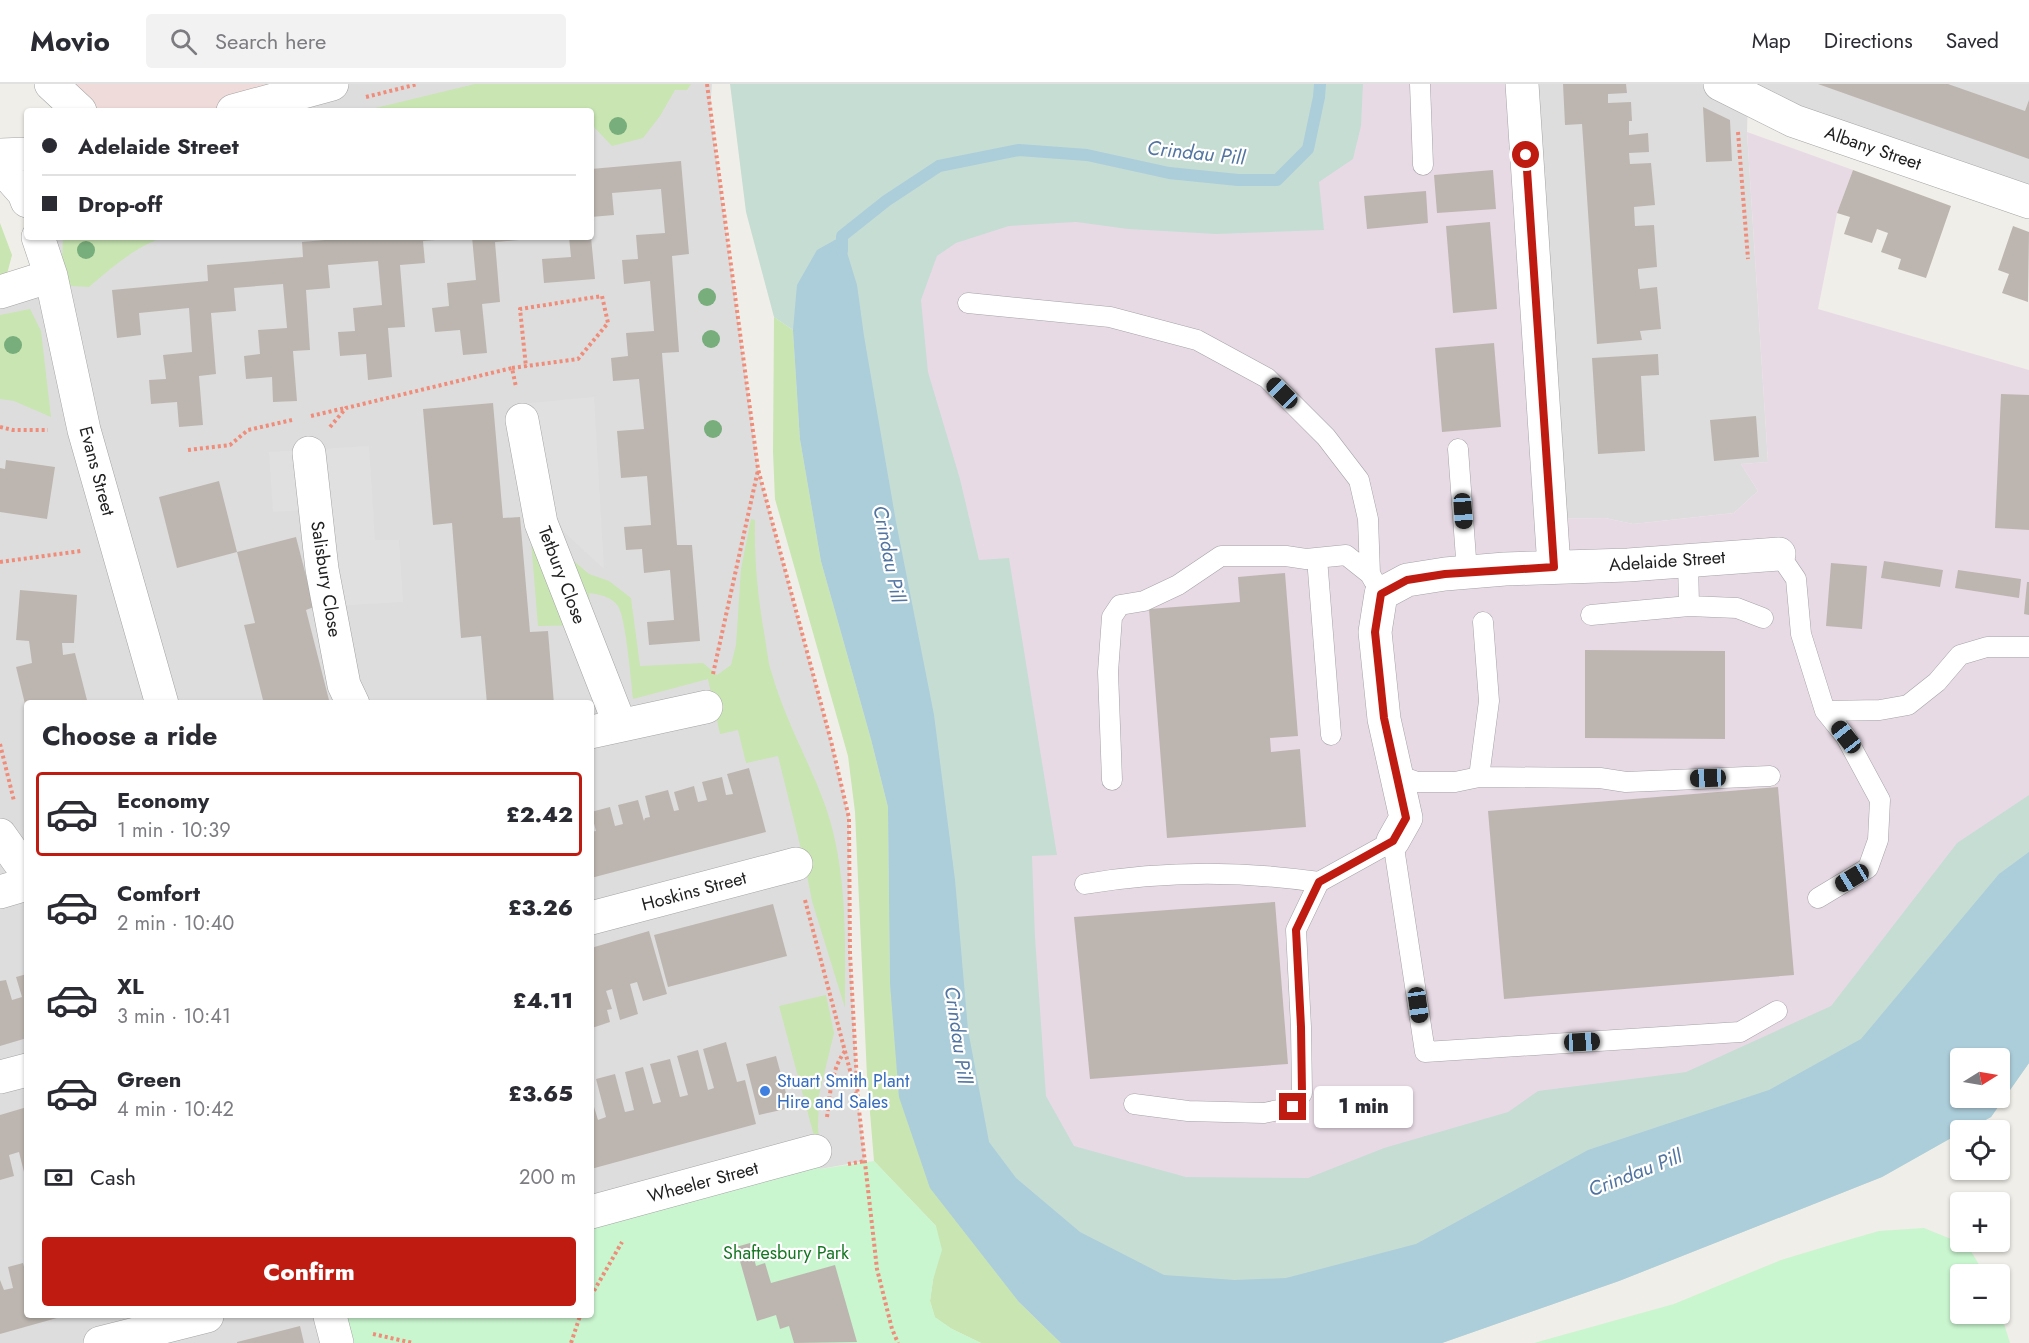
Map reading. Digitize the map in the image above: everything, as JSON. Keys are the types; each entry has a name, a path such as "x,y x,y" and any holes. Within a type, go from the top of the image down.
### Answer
{"street":[{"path":"244,108 332,84"},
{"path":"1522,84 1554,567"},
{"name":"Albany Street","path":"1729,88 1794,121 2029,202"},
{"path":"0,155 24,154"},
{"path":"0,166 24,192"},
{"name":"Evans Street","path":"39,240 51,276 84,430 161,700"},
{"path":"0,292 51,276"},
{"name":"Tetbury Close","path":"522,420 541,523 605,729"},
{"name":"Salisbury Close","path":"309,453 322,569 344,685 351,700"},
{"name":"Adelaide Street","path":"1376,584 1467,572 1779,554"},
{"path":"1376,584 1375,632 1384,718 1406,818 1393,841"},
{"path":"605,729 706,707"},
{"path":"0,835 24,869"},
{"name":"Hoskins Street","path":"594,917 796,864"},
{"path":"0,892 24,885"},
{"path":"0,1077 24,1071"},
{"name":"Wheeler Street","path":"594,1211 648,1197 821,1137"},
{"path":"100,1343 199,1318"},
{"path":"331,1318 337,1343"}],"lane":[{"path":"1420,84 1423,165"},
{"path":"968,303 1110,317 1197,340 1267,378 1326,437 1359,480 1368,519 1376,584"},
{"path":"1458,449 1467,572"},
{"path":"1779,554 1796,579 1801,634 1825,711 1846,737 1880,800 1878,840 1868,867 1818,898"},
{"path":"1112,780 1108,672 1112,618 1120,605 1144,601 1179,585 1221,556 1286,556 1306,559 1346,555 1376,584"},
{"path":"1317,558 1331,735"},
{"path":"1688,561 1689,606"},
{"path":"1591,615 1689,606 1737,608 1763,618"},
{"path":"1479,777 1489,701 1483,622"},
{"path":"1825,711 1880,711 1908,705 1937,682 1960,655 1987,647 2029,647"},
{"path":"1397,775 1417,782 1455,782 1479,777 1600,778 1626,782 1770,776"},
{"path":"1134,1104 1188,1111 1264,1113 1293,1107 1302,1093 1296,930 1319,882 1393,841 1425,1052 1740,1032 1777,1011"},
{"path":"1085,884 1119,878 1215,874 1283,877 1319,882"}],"path":[{"path":"706,84 758,469 831,741 849,818 850,954 858,1101 877,1269 892,1329 898,1343"},
{"path":"1729,88 1738,127 1748,259"},
{"path":"188,450 230,445 248,430 512,368 526,367 578,359 608,323 603,296 520,309 526,367"},
{"path":"512,368 522,420"},
{"path":"309,453 346,408"},
{"path":"0,427 13,430 84,430"},
{"path":"706,707 758,469"},
{"path":"0,562 117,546"},
{"path":"796,864 858,1101"},
{"path":"821,1137 838,1060 845,1051"},
{"path":"594,1291 648,1197"},
{"path":"571,1343 579,1318"}],"shaded area":[{"path":"46,84 332,84 244,108 76,108"},
{"path":"330,84 712,84 710,111 758,469 831,741 849,818 850,954 858,1101 865,1161 820,1169 815,1151 594,1211 594,700 24,700 24,1318 331,1318 337,1343 0,1343 0,293 51,276 39,240 594,240 594,108 238,108"},
{"path":"1320,84 1522,84 1552,519 1605,518 1633,524 1734,513 1758,491 1741,464 1768,462 1747,132 1853,170 1837,213 1818,309 2029,370 2029,852 1861,1039 1416,1244 1016,1178 886,201"},
{"path":"1522,84 2029,84 2029,202 1748,98 1747,132 1768,462 1741,464 1758,491 1734,513 1633,524 1605,518 1551,519"},
{"path":"594,397 604,569 564,532 551,506 519,404"},
{"path":"369,446 375,540 399,540 403,602 314,607 308,510 273,512 269,452"}],"green space":[{"path":"475,84 691,84 687,90 675,90 660,116 643,138 612,146 594,127 594,108 375,108"},
{"path":"730,84 1363,84 1361,126 1353,159 1319,182 1324,230 1216,234 1128,229 1076,222 1009,226 956,243 937,256 921,300 928,372 960,479 979,560 1009,558 1057,855 1032,856 1046,1096 1074,1146 1186,1177 1308,1178 1384,1148 1508,1112 1538,1091 1686,1072 1831,1006 1957,843 2029,795 2029,1063 2010,1090 2010,1048 1950,1048 1950,1108 1997,1108 1991,1117 1985,1120 1950,1120 1950,1139 1882,1177 1619,1281 1442,1343 1061,1343 1019,1302 930,1188 899,1097 890,983 888,807 821,561 800,439 793,330 774,317 746,212"},
{"path":"0,223 12,255 7,274 0,277"},
{"path":"63,240 156,240 115,265 89,287 71,286 62,266"},
{"path":"30,309 41,331 51,417 14,401 0,399 0,315"},
{"path":"774,317 793,330 800,439 821,561 888,807 890,983 1019,1302 1061,1343 981,1343 935,1318 930,1301 936,1226 874,1161 867,1076 855,812 848,756 775,499"},
{"path":"529,516 562,551 589,574 609,581 631,598 640,666 703,663 717,675 731,665 736,645 741,569 751,519 755,520 760,609 770,665 777,691 825,805 838,855 844,905 845,1008 812,901 778,756 746,763 738,730 720,734 708,679 633,699 621,613 618,606 609,598 589,593 591,625 538,626"},
{"path":"826,995 834,1033 819,1095 820,1158 779,1006"},
{"name":"Shaftesbury Park","path":"815,1151 820,1169 874,1161 936,1226 942,1250 933,1280 930,1301 935,1317 952,1329 981,1343 337,1343 331,1318 594,1318 594,1211"},
{"path":"1924,1228 1950,1239 1950,1252 1972,1252 1979,1264 1950,1264 1950,1324 2004,1324 2010,1343 1534,1343 1674,1304 1781,1260 1879,1231"}],"water":[{"path":"842,236 857,285 896,522 934,715 955,880 968,1030 989,1142 1016,1178 1080,1232 1164,1275 1235,1280 1286,1278 1416,1244 1588,1150 1769,1090 1861,1039 1999,874 2029,852 2029,1063 2010,1090 2010,1048 1950,1048 1950,1108 1997,1108 1991,1117 1985,1120 1950,1120 1950,1139 1882,1177 1619,1281 1442,1343 1061,1343 1019,1302 930,1188 899,1097 890,983 888,807 821,561 800,439 793,330 797,285 817,250"}],"building":[{"path":"1563,84 1626,84 1627,93 1608,94 1608,103 1631,102 1632,121 1629,121 1629,135 1648,133 1649,152 1629,153 1630,164 1651,163 1655,205 1634,207 1635,226 1654,225 1657,267 1638,269 1638,273 1640,289 1657,287 1661,329 1640,331 1642,340 1597,344 1582,124 1565,125"},
{"path":"1818,84 1948,84 2025,111 2029,100 2029,159"},
{"path":"1703,107 1730,120 1732,161 1706,162"},
{"path":"681,161 689,254 672,256 679,352 662,353 677,545 692,545 700,641 649,645 647,622 674,620 670,570 644,573 642,549 626,550 624,527 651,525 647,476 621,478 617,431 644,429 639,379 613,381 611,358 628,356 626,333 654,331 650,281 624,284 622,260 638,259 636,235 665,233 661,189 612,193 614,215 594,217 594,169"},
{"path":"1493,170 1496,209 1437,213 1434,175"},
{"path":"1853,170 1951,206 1926,278 1898,269 1901,259 1881,252 1888,233 1877,229 1872,243 1844,234 1850,217 1837,213"},
{"path":"1426,191 1428,223 1367,229 1364,196"},
{"path":"1490,222 1497,309 1453,313 1446,226"},
{"path":"2013,226 2029,232 2028,302 2002,293 2009,274 1998,270"},
{"path":"436,240 423,241 425,263 400,265 405,327 388,328 392,377 368,380 366,354 340,356 338,332 355,331 353,308 382,305 378,261 328,265 330,288 306,290 310,350 293,351 297,401 273,402 272,377 246,379 244,356 260,354 258,330 287,328 283,284 234,288 236,311 211,313 216,374 199,376 203,425 179,427 177,402 151,404 149,380 166,379 163,355 192,352 189,308 139,313 141,335 117,338 112,290 208,281 207,265 303,257 302,242"},
{"path":"472,240 519,240 495,242 500,302 482,304 487,353 463,355 460,330 435,332 432,308 449,306 447,283 476,280"},
{"path":"569,240 591,240 595,279 544,283 542,259 571,257"},
{"path":"1494,343 1501,427 1442,432 1435,348"},
{"path":"1658,354 1659,375 1641,376 1645,451 1598,454 1592,358"},
{"path":"2001,394 2029,395 2029,530 1995,528"},
{"path":"493,403 503,518 520,517 530,632 548,631 554,700 487,700 481,636 461,638 452,523 433,525 423,409"},
{"path":"1756,416 1759,457 1714,461 1710,420"},
{"path":"6,460 55,467 47,519 0,512 0,468 5,469"},
{"path":"219,481 237,552 177,568 159,497"},
{"path":"296,537 314,607 306,610 329,700 263,700 244,625 255,623 237,552"},
{"path":"1884,561 1943,570 1940,587 1881,578"},
{"path":"1831,563 1867,566 1862,629 1826,626"},
{"path":"1958,570 2021,579 2019,598 1955,588"},
{"path":"1285,573 1298,736 1270,738 1271,752 1300,749 1306,827 1167,838 1149,609 1240,602 1238,577"},
{"path":"2027,582 2029,582 2029,615 2024,614"},
{"path":"20,590 77,595 74,643 62,643 63,655 75,653 87,700 24,700 16,667 32,663 29,641 16,640"},
{"path":"1585,650 1725,651 1725,739 1585,738"},
{"path":"749,768 766,832 594,877 594,831 596,831 594,811 610,807 615,826 623,824 618,805 638,800 644,821 645,818 650,817 645,796 668,790 674,811 679,810 674,792 694,786 698,802 707,800 702,782 722,777 726,795 733,794 727,774"},
{"path":"1778,787 1794,975 1504,999 1488,811"},
{"path":"1275,902 1288,1064 1090,1079 1074,917"},
{"path":"773,904 787,956 668,987 654,935"},
{"path":"649,931 667,994 643,1001 637,982 630,984 638,1014 620,1020 612,989 606,991 612,1009 607,1010 610,1022 594,1027 594,947"},
{"path":"24,975 24,1039 0,1046 0,981 6,980 12,1000 22,997 16,977"},
{"path":"726,1042 737,1082 745,1080 756,1124 594,1168 594,1107 598,1120 606,1117 596,1079 615,1074 625,1112 634,1110 625,1072 643,1067 653,1104 661,1102 650,1064 670,1059 680,1097 688,1095 677,1056 698,1050 708,1090 714,1088 703,1049"},
{"path":"776,1056 790,1108 759,1115 746,1064"},
{"path":"24,1108 24,1172 19,1152 9,1155 14,1176 0,1180 0,1115"},
{"path":"750,1243 756,1266 765,1263 771,1283 835,1265 857,1342 794,1343 789,1326 780,1329 776,1315 757,1321 736,1247"},
{"path":"23,1263 24,1318 57,1318 0,1334 0,1280 4,1290 13,1288 8,1267"},
{"path":"300,1326 304,1343 237,1343 237,1342"}],"waterway":[{"name":"Crindau Pill","path":"842,251 842,236 886,201 939,166 1019,150 1087,155 1169,173 1238,180 1277,180 1308,149 1320,84"}],"place":[{"name":"Stuart Smith Plant Hire and Sales","path":"765,1091"}],"route":[{"path":"1293,1107 1302,1093 1296,930 1319,882 1393,841 1406,818 1384,718 1375,632 1381,594 1407,580 1445,574 1554,567 1526,155"}]}
